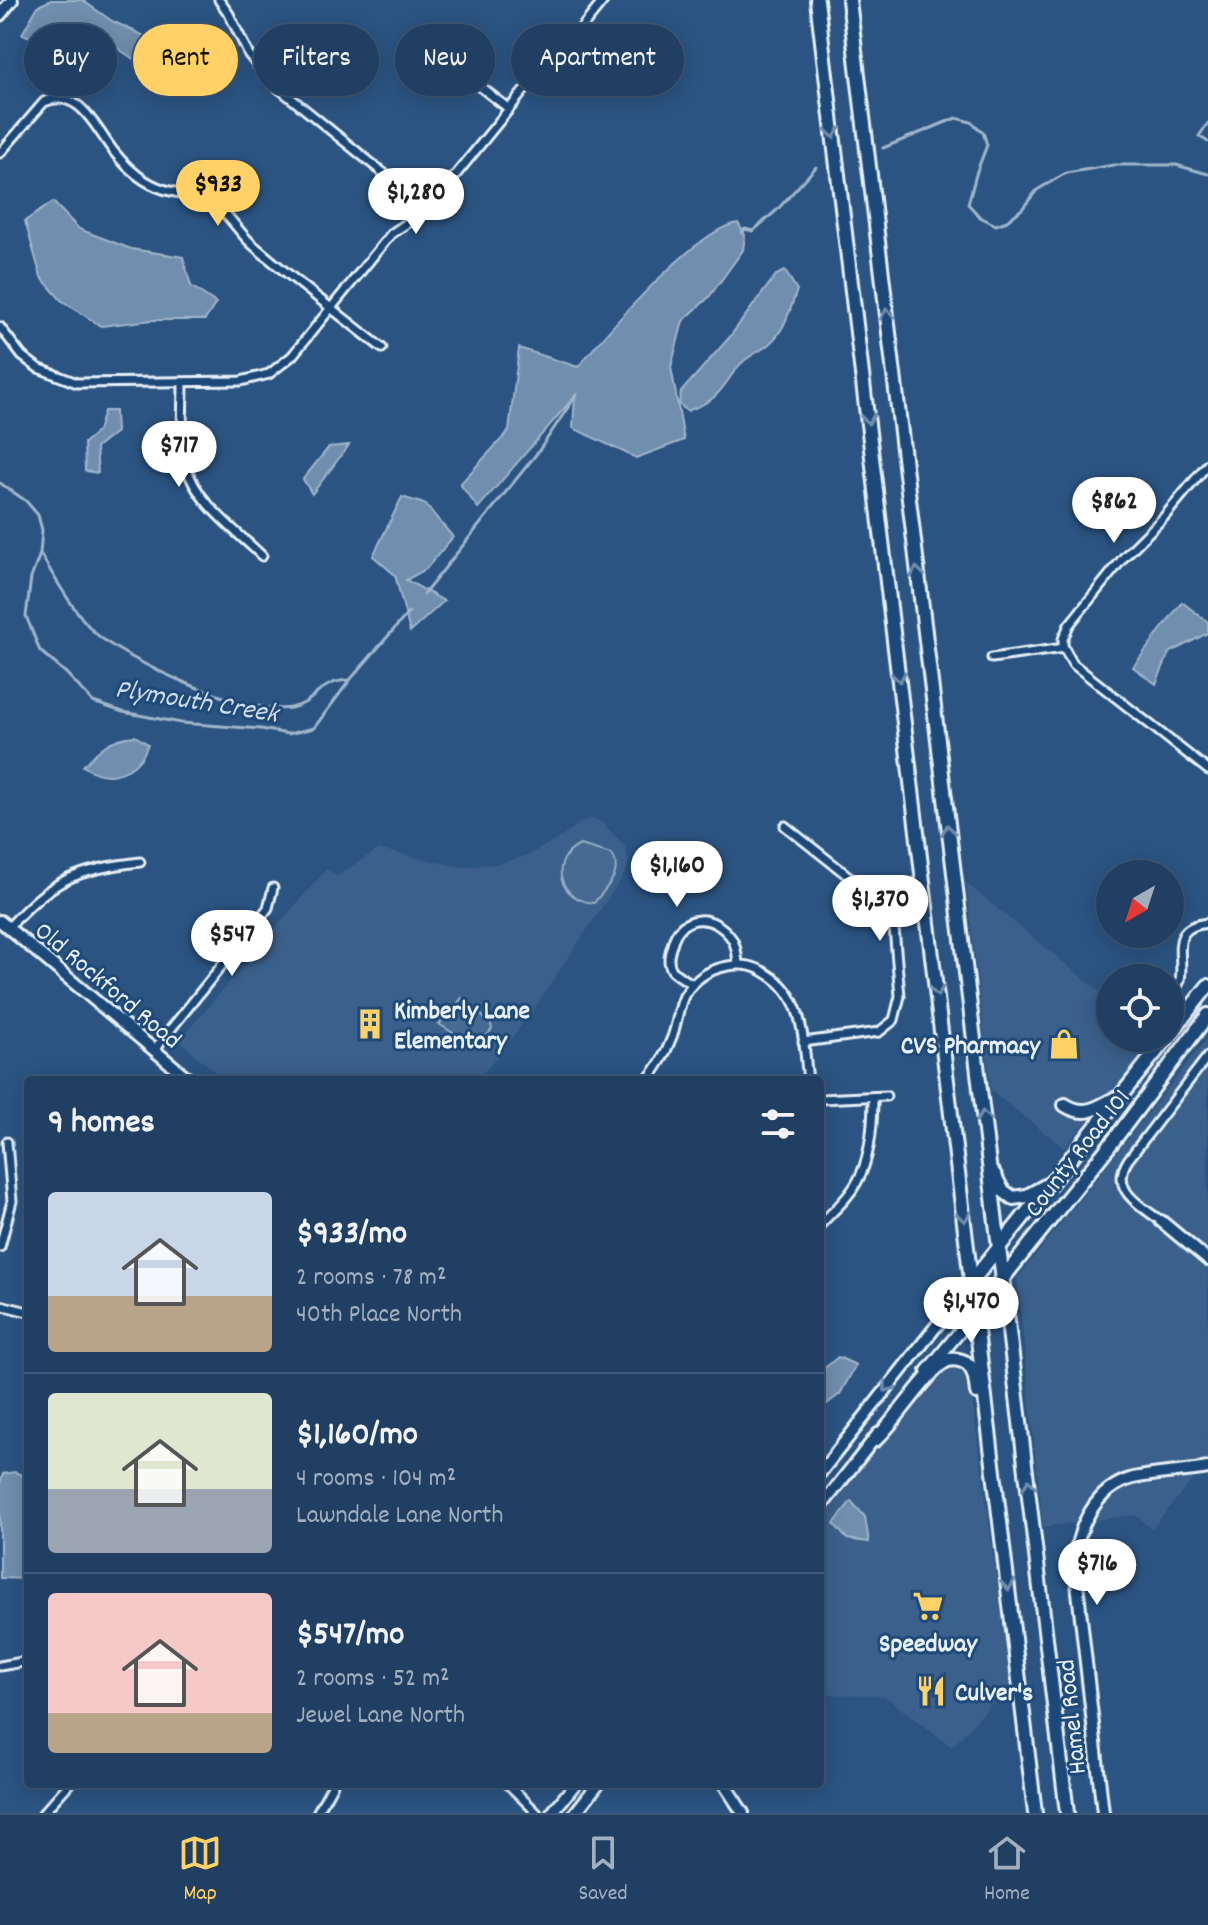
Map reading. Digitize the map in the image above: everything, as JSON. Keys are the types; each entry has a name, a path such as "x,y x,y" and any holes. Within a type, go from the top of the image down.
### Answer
{"main road":[{"path":"817,0 1035,1813"},
{"path":"849,0 1067,1813"},
{"name":"County Road 101","path":"1184,1016 1208,986"},
{"name":"County Road 101","path":"975,1313 1114,1140 1208,1015"},
{"name":"County Road 101","path":"972,1281 1155,1052"},
{"path":"1065,1105 1074,1111 1086,1113 1121,1096"},
{"path":"989,1164 1002,1190 1013,1198 1027,1196 1053,1181"},
{"path":"875,1440 888,1429 946,1360 964,1361 973,1373 996,1484"}],"street":[{"path":"0,15 12,0"},
{"path":"219,0 249,55 271,82 428,209"},
{"path":"0,327 22,356 38,368 57,377 97,384 241,381 269,374 292,356 391,234 428,209 557,50 579,31 599,2"},
{"path":"492,96 509,109"},
{"path":"0,153 44,102 69,99 82,108 115,154 144,180 161,189 206,199 218,207 253,245 382,348"},
{"path":"183,383 184,451 191,479 207,502 262,556"},
{"path":"1208,464 1174,507 1124,557 1069,625 1063,639 1073,664 1208,770"},
{"path":"992,658 1064,647"},
{"path":"785,826 866,890 884,909 894,928 899,982 900,996 894,1020 879,1032 803,1042"},
{"path":"4,925 58,883 87,870 140,862"},
{"path":"154,1050 268,908 273,888"},
{"path":"693,984 673,970 668,959 677,929 687,921 701,919 717,925 731,938 737,950 738,964"},
{"path":"1181,964 1180,940 1188,929 1208,923"},
{"name":"Old Rockford Road","path":"4,925 185,1076"},
{"path":"650,1076 663,1057 684,997 693,984 717,968 738,964 762,970 788,992 800,1020 807,1076"},
{"name":"County Road 101","path":"1161,1221 1127,1196 1121,1173 1208,1056"},
{"path":"824,1099 886,1096"},
{"path":"824,1221 859,1180 873,1123 873,1097"},
{"path":"0,1247 12,1201 7,1142"},
{"path":"1161,1221 1208,1260"},
{"path":"824,1468 972,1281"},
{"path":"0,1305 24,1311"},
{"path":"824,1503 975,1313"},
{"name":"Hamel Road","path":"1103,1813 1078,1597 1076,1545 1081,1527 1095,1504 1130,1479 1208,1468"},
{"path":"0,1666 24,1662"},
{"path":"43,1813 65,1788"},
{"path":"317,1813 331,1788"},
{"path":"512,1788 537,1813"},
{"path":"552,1813 572,1788"},
{"path":"575,1813 595,1788"},
{"path":"727,1788 743,1813"}],"shaded area":[{"path":"51,0 82,0 112,21 133,31 133,59 117,48 117,24 28,24 38,6"},
{"path":"53,202 79,229 131,249 183,257 191,286 216,303 205,320 152,320 101,326 61,300 41,277 25,221"},
{"path":"738,223 745,235 743,250 709,297 683,321 671,367 684,440 636,458 573,428 575,396 478,508 460,484 509,431 519,348 578,367 630,308 677,262 721,229"},
{"path":"785,271 797,290 779,333 768,345 741,363 712,398 687,411 679,404 681,392 728,339 776,275"},
{"path":"104,411 115,411 116,432 96,448 98,473 85,471 84,443 98,431"},
{"path":"349,445 312,494 303,479 329,447"},
{"path":"402,497 425,504 453,537 426,569 406,580 444,601 410,632 395,575 373,556"},
{"path":"1182,602 1208,622 1208,633 1169,653 1156,684 1133,667"},
{"path":"135,736 148,744 137,762 122,773 103,774 83,766 106,745"},
{"path":"592,818 602,822 625,846 629,861 626,872 527,1019 480,1076 220,1076 179,1041 326,869 337,876 379,849 461,867 502,863 528,855 563,836 579,823"},
{"path":"580,845 612,854 615,861 612,880 594,903 572,895 562,879 563,860"},
{"path":"966,883 1096,989 1096,1052 1148,1052 1064,1148 991,1091"},
{"path":"462,998 491,1024 492,1029 479,1046 464,1034 461,1038 439,1024"},
{"path":"1208,1037 1208,1461 1152,1529 1135,1515 1043,1527 1017,1279"},
{"path":"838,1357 856,1365 840,1394 824,1406 824,1369"},
{"path":"948,1367 965,1369 969,1376 1011,1683 952,1747 884,1696 824,1694 824,1512 936,1373"},
{"path":"15,1472 24,1476 24,1579 0,1578 0,1484 3,1474"},
{"path":"851,1501 865,1517 869,1542 847,1539 834,1524"}],"waterway":[{"name":"Plymouth Creek","path":"883,148 956,118 971,122 983,132 987,145 968,204 980,217 996,225 1022,209 1037,190 1066,173 1114,165 1176,165 1208,174"},
{"name":"Plymouth Creek","path":"1208,123 1199,136 1208,142"},
{"name":"Plymouth Creek","path":"742,233 745,229 753,231 777,210 816,167"},
{"name":"Plymouth Creek","path":"424,594 538,452 577,394"},
{"name":"Plymouth Creek","path":"0,483 26,501 38,515 42,530 40,554 31,578 26,616 40,651 93,702 123,712 181,723 288,734 314,728 350,680 409,612"},
{"name":"Plymouth Creek","path":"41,555 93,631 131,657 188,684 246,704 291,708 331,684 350,680"}],"place":[{"name":"Kimberly Lane Elementary","path":"370,1024"},
{"name":"CVS Pharmacy","path":"1064,1044"},
{"name":"Speedway","path":"928,1606"},
{"name":"Culver's","path":"931,1691"}]}
